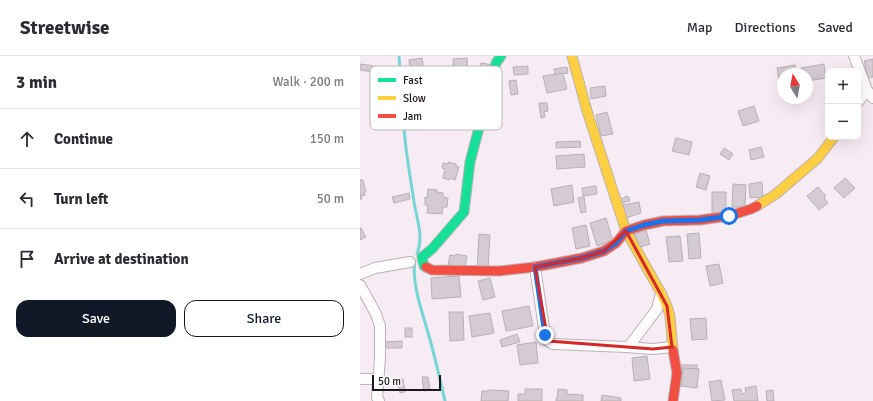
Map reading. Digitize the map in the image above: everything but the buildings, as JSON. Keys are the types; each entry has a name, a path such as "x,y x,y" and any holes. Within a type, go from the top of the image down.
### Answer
{"street":[{"path":"495,66 501,56"},
{"path":"572,56 587,111 626,231 661,293 670,316 672,347 677,373 673,401"},
{"path":"854,56 870,94 861,100"},
{"path":"478,130 470,162 464,212 432,249 422,257 424,266 432,270 499,271 535,267 582,258 604,251 616,243 626,231 644,225 663,221 700,220 729,216 751,209 776,194 818,158 832,140"},
{"path":"360,274 375,268 410,262"},
{"path":"535,267 545,335 548,341 553,344 653,349 672,347"},
{"path":"360,285 376,314 380,326 380,358 377,400"},
{"path":"626,347 630,345 657,309 661,293"},
{"path":"360,379 379,379"}],"highlighted area":[{"path":"626,231 667,306 672,347 653,349 548,341 535,267 582,258 604,251"}],"waterway":[{"path":"399,56 400,66"},
{"path":"404,130 420,235 417,254"},
{"path":"415,261 414,270 416,289 445,401"}],"traffic: fast":[{"path":"495,66 501,56"},
{"path":"426,267 424,266 422,257 432,249 464,212 470,162 478,130"}],"traffic: slow":[{"path":"572,56 587,111 626,231 667,306 670,316 673,350"},
{"path":"757,206 776,194 818,158 832,140"}],"traffic: jam":[{"path":"426,267 432,270 499,271 535,267 582,258 604,251 616,243 626,231 644,225 663,221 700,220 729,216 757,206"},
{"path":"673,350 677,373 673,401"}],"route":[{"path":"545,335 535,267 582,258 604,251 616,243 626,231 644,225 663,221 700,220 729,216"}]}
